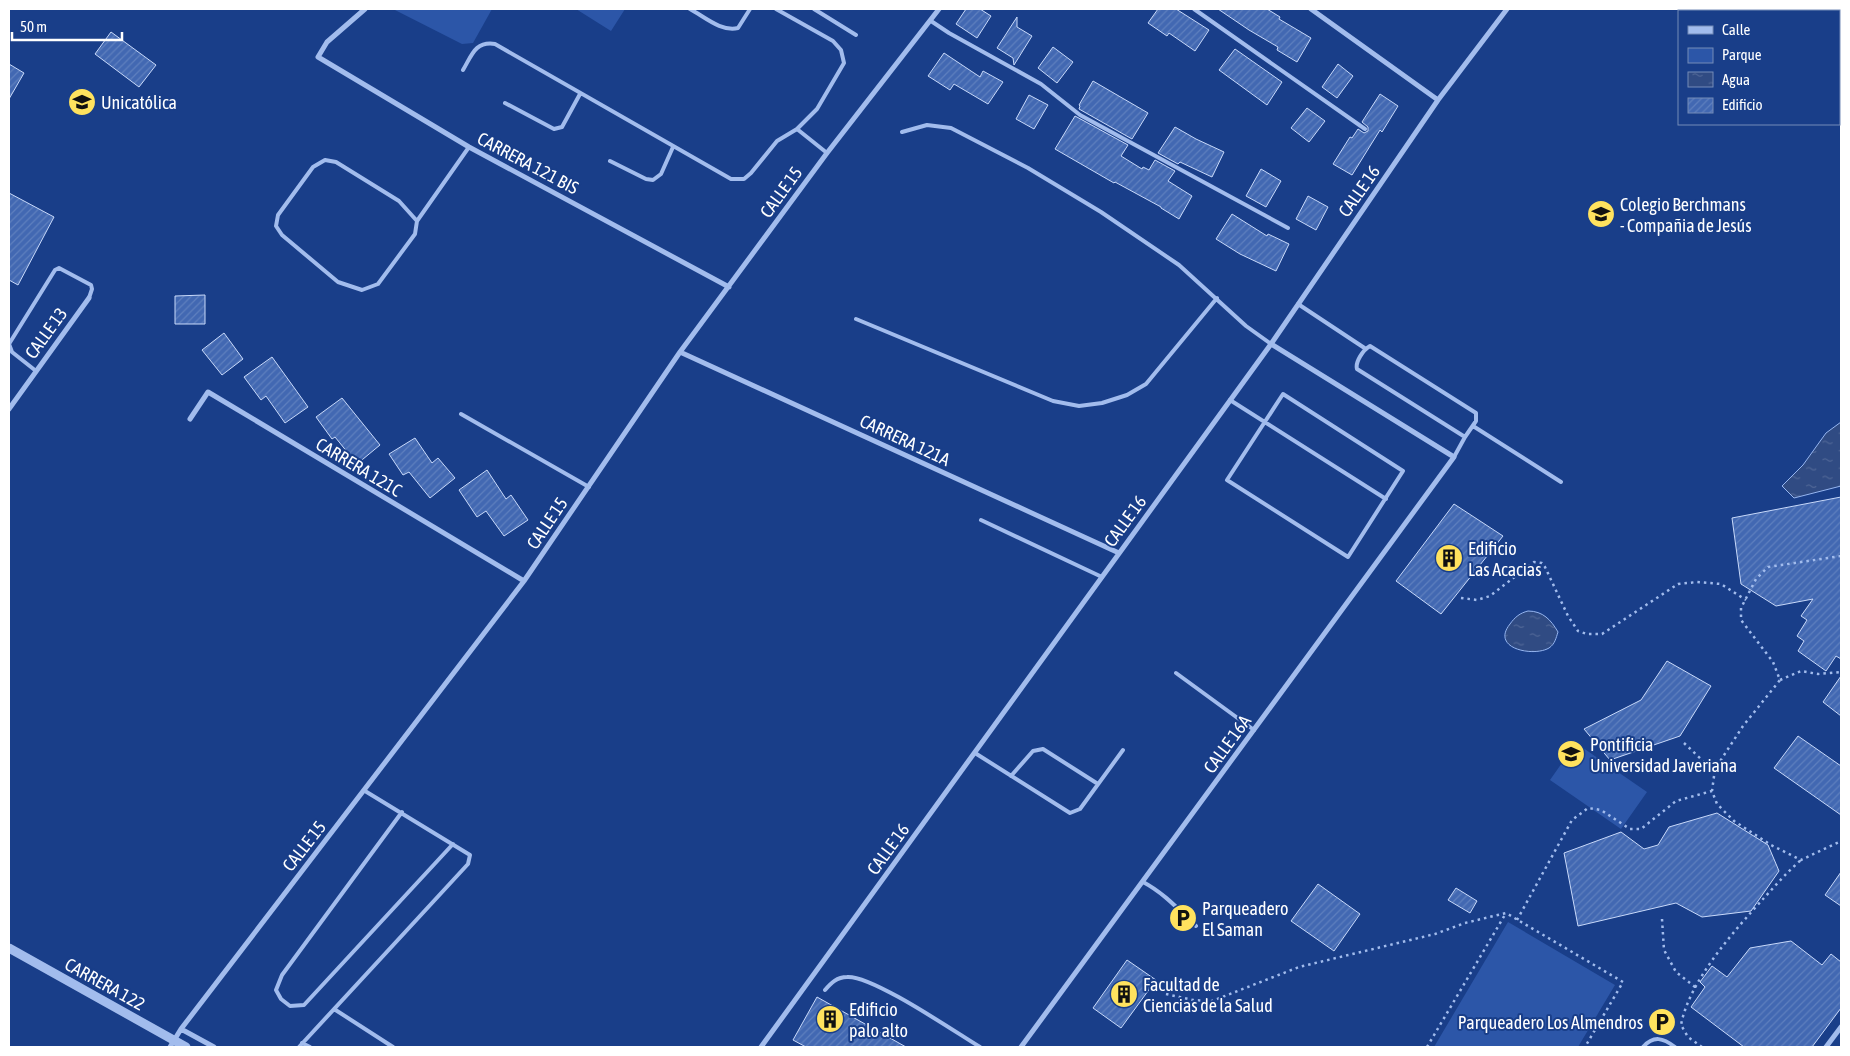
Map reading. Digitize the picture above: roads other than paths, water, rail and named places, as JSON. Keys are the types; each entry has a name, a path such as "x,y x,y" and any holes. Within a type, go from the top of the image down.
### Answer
{"street":[{"name":"CARRERA 121 BIS","path":"365,9 327,42 318,57 469,147 728,287"},
{"name":"CALLE 15","path":"171,1044 524,581 680,352 828,153 939,9"},
{"path":"1311,9 1438,100"},
{"name":"CALLE 16","path":"761,1047 1271,344 1438,100 1508,9"},
{"name":"CALLE 13","path":"9,409 88,298"},
{"path":"1271,344 1454,457"},
{"name":"CARRERA 121A","path":"680,352 1119,553"},
{"name":"CARRERA 121C","path":"190,419 208,392 524,581"},
{"name":"CALLE 16A","path":"1021,1047 1454,457"},
{"name":"CARRERA 122","path":"9,948 171,1044 186,1047"},
{"path":"1826,1047 1841,1027"},
{"path":"181,1029 214,1047"}],"lane":[{"path":"690,9 724,28 731,29 738,28 750,9"},
{"path":"463,70 477,46 487,43 495,44 731,179 744,179 777,141 796,130 817,109 844,62 843,55 834,41 776,9"},
{"path":"814,9 856,35"},
{"path":"1194,9 1365,129"},
{"path":"931,21 1041,84 1080,115 1288,228"},
{"path":"505,103 554,129 558,129 562,126 580,94"},
{"path":"902,132 927,125 951,128 1028,168 1101,212 1179,265 1246,326 1271,344"},
{"path":"796,130 828,153"},
{"path":"417,221 399,201 336,162 325,160 313,167 307,175 278,215 276,226 282,236 338,282 362,290 378,284 415,234 417,221 469,147"},
{"path":"610,161 646,179 652,180 661,174 674,147"},
{"path":"36,371 12,352 9,344 54,270 59,268 91,286 92,290 88,298"},
{"path":"856,319 1053,402 1078,406 1102,403 1127,395 1146,384 1217,298"},
{"path":"1298,304 1366,349"},
{"path":"1454,457 1477,417 1471,409 1373,347 1370,346 1366,349 1357,363 1357,369 1465,437"},
{"path":"1283,394 1403,471 1348,557 1227,480 1264,422 1283,394"},
{"path":"1230,400 1386,499"},
{"path":"462,414 588,487"},
{"path":"1473,426 1561,482"},
{"path":"981,520 1102,577"},
{"path":"1176,673 1254,730"},
{"path":"1011,776 1033,751 1043,749 1098,784"},
{"path":"975,753 1070,813 1080,809 1122,750"},
{"path":"299,1047 468,864 470,855 365,791"},
{"path":"402,812 282,975 276,990 281,999 290,1006 304,1005 453,844"},
{"path":"1143,882 1171,901 1196,926"},
{"path":"825,990 838,978 849,976 864,980 980,1047"},
{"path":"334,1008 393,1047"},
{"path":"1643,1047 1651,1040 1660,1038 1675,1047"},
{"path":"302,1043 310,1047"}],"water":[{"path":"1841,422 1841,486 1794,498 1782,486 1803,465 1826,433"},
{"path":"1528,611 1542,614 1558,632 1554,643 1549,648 1534,652 1525,651 1516,649 1506,640 1505,633 1512,622 1520,614"}],"place":[{"name":"Unicatólica","path":"82,102"},
{"name":"Colegio Berchmans - Compañia de Jesús","path":"1601,214"},
{"name":"Edificio Las Acacias","path":"1449,558"},
{"name":"Pontificia Universidad Javeriana","path":"1571,754"},
{"name":"Parqueadero El Saman","path":"1183,918"},
{"name":"Facultad de Ciencias de la Salud","path":"1124,994"},
{"name":"Edificio palo alto","path":"830,1019"},
{"name":"Parqueadero Los Almendros","path":"1662,1022"}]}
